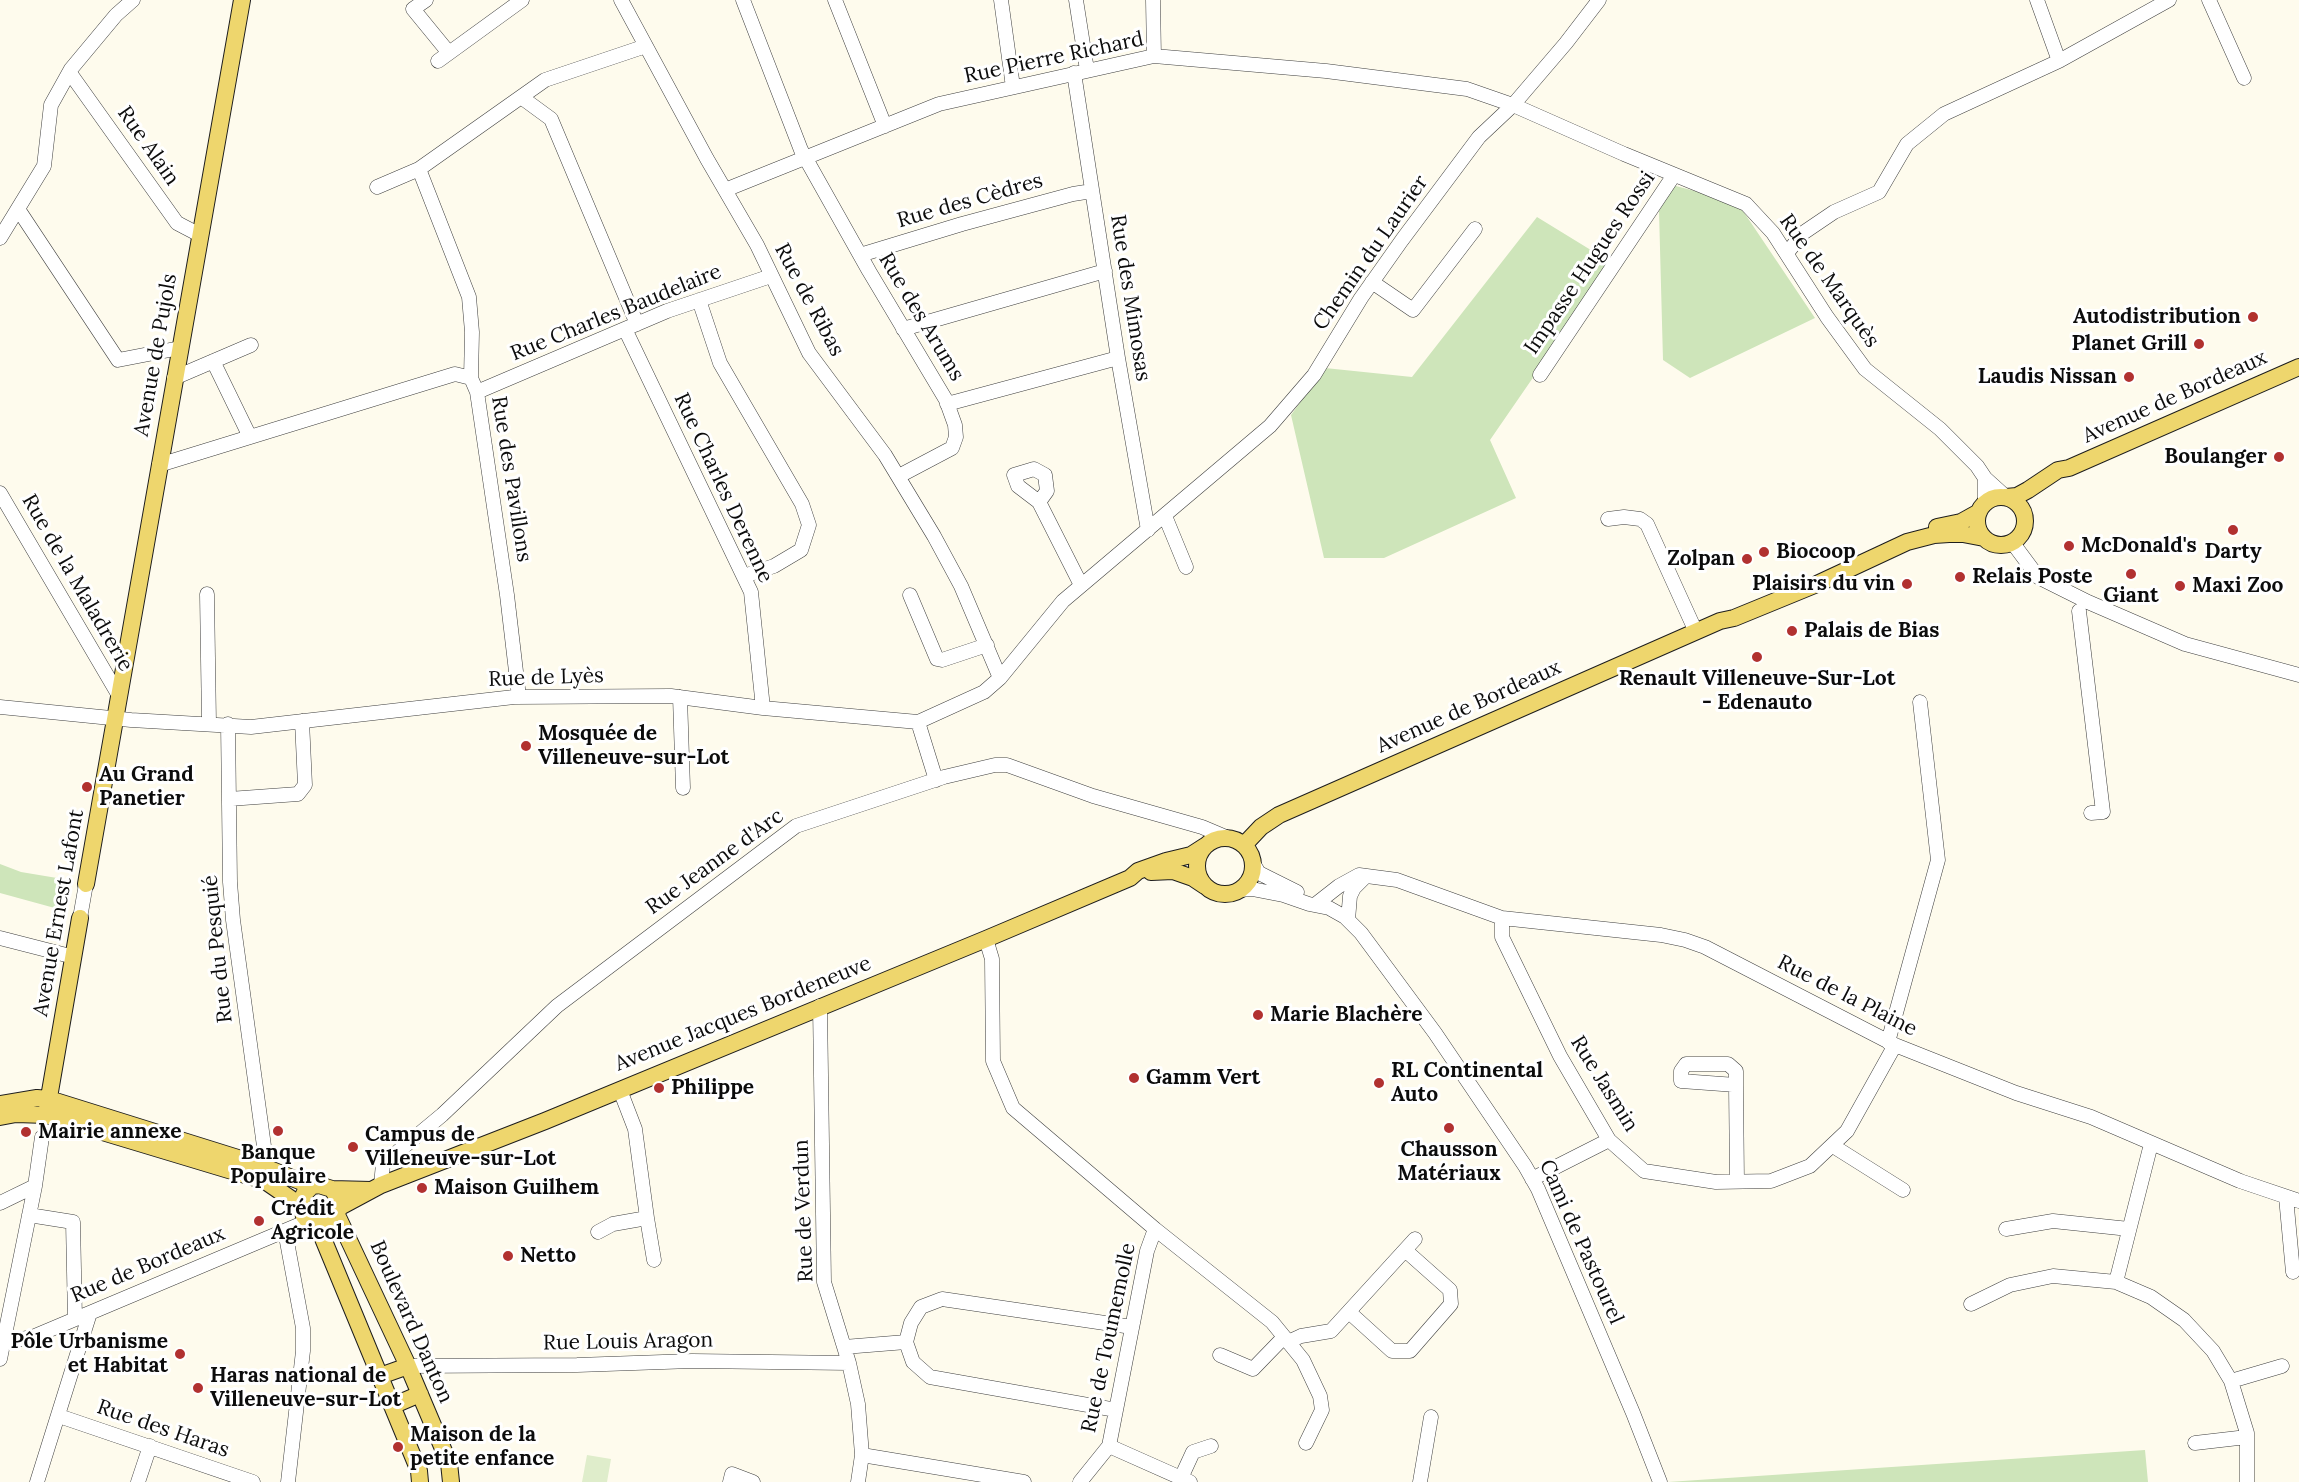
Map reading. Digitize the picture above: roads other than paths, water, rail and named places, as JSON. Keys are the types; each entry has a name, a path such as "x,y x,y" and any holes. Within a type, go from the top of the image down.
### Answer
{"main road":[{"name":"Avenue de Pujols","path":"115,718 242,0"},
{"name":"Avenue de Bordeaux","path":"2006,497 2016,496 2058,470 2068,468 2299,367"},
{"name":"Avenue de Bordeaux","path":"2025,521 2028,507 2034,497 2068,468"},
{"path":"2006,497 2023,510 2025,521 2022,532 2012,542 1998,544 1984,538 1977,525 1982,508 1993,498 2006,497"},
{"name":"Avenue de Bordeaux","path":"1720,621 1729,614 1867,551 1917,531 1961,522 1982,508"},
{"name":"Avenue de Bordeaux","path":"1244,845 1261,827 1280,814 1720,621 1734,618 1821,582 1920,537 1963,534 1984,538"},
{"path":"1821,582 1824,576 1854,562 1867,551"},
{"name":"Avenue Ernest Lafont","path":"86,884 115,718"},
{"path":"1219,838 1228,838 1244,845 1253,863 1251,876 1239,890 1220,893 1206,887 1198,873 1197,866 1205,846 1219,838"},
{"name":"Avenue Jacques Bordeneuve","path":"339,1211 376,1188 986,939 1130,878 1149,867 1191,855 1205,846"},
{"name":"Avenue Jacques Bordeneuve","path":"1130,878 1152,872 1173,871 1193,878 1206,887"},
{"name":"Avenue Ernest Lafont","path":"45,1120 80,918"},
{"path":"0,1104 37,1098 45,1120"},
{"path":"0,1117 16,1114 267,1168 312,1186 319,1185 332,1189 376,1188"},
{"path":"45,1120 265,1181 300,1205 304,1216 313,1223 331,1258 419,1471 420,1482"},
{"path":"300,1205 304,1194 312,1186"},
{"path":"313,1223 329,1222 339,1211 339,1197 332,1189"},
{"name":"Boulevard Danton","path":"339,1211 353,1248 408,1366 449,1463 451,1482"},
{"path":"331,1258 353,1248"},
{"path":"380,1376 408,1366"},
{"path":"392,1406 420,1394"}],"street":[{"path":"0,238 44,166 51,105 70,73 116,15 133,0"},
{"path":"426,0 413,9 443,57 522,0"},
{"name":"Rue de Ribas","path":"621,0 757,245 809,353 899,477 961,586 1000,678"},
{"name":"Rue des Arums","path":"743,0 801,150 947,404 955,425 956,436 952,448 899,477"},
{"path":"835,0 885,126"},
{"path":"1001,0 1013,87"},
{"name":"Rue des Mimosas","path":"1076,0 1080,72 1092,191 1148,530"},
{"path":"1153,0 1154,56"},
{"name":"Chemin du Laurier","path":"918,722 984,692 1000,678 1056,609 1081,585 1270,426 1314,375 1372,282 1479,137 1513,105 1599,0"},
{"path":"2037,0 2060,61"},
{"path":"1787,253 1803,232 1834,212 1879,192 1907,144 1944,114 2060,61 2169,0"},
{"path":"2209,0 2244,78"},
{"path":"377,187 419,169 545,80 646,46"},
{"name":"Rue Pierre Richard","path":"725,190 939,104 1154,56 1326,70 1467,89 1513,105"},
{"name":"Rue Alain","path":"70,73 177,223 200,235"},
{"name":"Rue Charles Derenne","path":"521,97 551,119 631,326 751,592 763,708"},
{"name":"Rue de Marquès","path":"1513,105 1746,204 1773,233 1827,317 1865,369 1940,429 1977,466 1985,478 2006,497"},
{"path":"419,169 469,297 472,332 471,378"},
{"name":"Impasse Hugues Rossi","path":"1540,375 1674,175"},
{"name":"Rue des Cèdres","path":"860,255 962,224 1092,191"},
{"path":"18,209 118,360 180,348"},
{"path":"1372,282 1409,314 1475,230"},
{"path":"903,329 1105,271"},
{"name":"Rue Charles Baudelaire","path":"477,392 631,326 771,276"},
{"path":"699,300 720,363 802,504 809,525 801,550 774,566 744,576"},
{"path":"174,378 251,345"},
{"path":"947,404 1118,358"},
{"path":"213,361 250,437"},
{"name":"Rue des Pavillons","path":"159,465 456,374 471,378 477,392 507,595 519,697"},
{"path":"1982,508 1985,478"},
{"name":"Rue de la Maladrerie","path":"0,493 118,694"},
{"path":"1039,502 1081,585"},
{"path":"1165,516 1186,567"},
{"path":"1608,519 1624,517 1640,519 1647,524 1696,632"},
{"path":"2012,542 2038,578 2088,602 2185,644 2299,675"},
{"path":"207,594 209,723"},
{"path":"910,595 937,659 942,660 987,645"},
{"path":"2079,611 2103,812 2091,813"},
{"name":"Rue de Lyès","path":"0,707 115,718 251,727 519,697 680,697 763,708 918,722"},
{"path":"680,697 683,788"},
{"name":"Rue Jasmin","path":"1502,918 1502,937 1560,1056 1609,1140 1644,1171 1716,1182 1771,1181 1810,1166 1847,1131 1892,1043 1938,860 1920,702"},
{"path":"229,799 298,794 305,785 302,721"},
{"path":"918,722 936,780"},
{"name":"Rue du Pesquié","path":"228,724 230,882 233,920 267,1168"},
{"name":"Rue Jeanne d'Arc","path":"376,1188 383,1164 442,1115 557,1006 796,826 936,780 994,765 1007,765 1093,796 1196,826 1228,838"},
{"path":"1196,826 1205,846"},
{"name":"Cami de Pastourel","path":"1253,863 1259,873 1316,904"},
{"name":"Rue de la Plaine","path":"1316,904 1352,877 1359,875 1396,880 1502,918 1638,932 1705,946 1892,1043 2016,1093 2091,1117 2240,1181 2293,1199"},
{"path":"1348,920 1350,896 1354,888 1366,876"},
{"name":"Avenue Ernest Lafont","path":"80,918 86,884"},
{"name":"Cami de Pastourel","path":"1239,890 1266,891 1316,904 1329,908 1348,920 1361,933 1435,1033 1532,1179 1593,1316 1660,1482"},
{"path":"0,938 74,957"},
{"name":"Rue de Toumemolle","path":"986,939 992,959 993,1061 1013,1108 1155,1229 1147,1251 1109,1446 1080,1482"},
{"name":"Rue de Verdun","path":"820,1006 824,1282 849,1363 858,1404 861,1455 858,1482"},
{"path":"1736,1085 1737,1181"},
{"path":"620,1090 635,1129 654,1260"},
{"path":"0,1359 35,1186 45,1120"},
{"path":"1532,1179 1609,1140"},
{"path":"2116,1282 2151,1144"},
{"path":"1833,1146 1904,1190"},
{"path":"0,1203 35,1186"},
{"path":"2293,1199 2293,1272"},
{"path":"29,1215 73,1222 75,1319"},
{"path":"598,1232 613,1224 647,1218"},
{"path":"2006,1229 2053,1221 2130,1229"},
{"name":"Rue de Bordeaux","path":"2,1344 35,1336 285,1231 313,1223"},
{"path":"1155,1229 1272,1322 1303,1360 1320,1396 1322,1410 1306,1443"},
{"path":"285,1231 303,1328 303,1351 288,1482"},
{"path":"1220,1354 1253,1369 1286,1339 1331,1331 1415,1239"},
{"path":"1349,1312 1392,1351 1410,1351 1451,1304 1450,1290 1405,1250"},
{"path":"1971,1304 2010,1285 2053,1276 2116,1282 2151,1297 2184,1320 2213,1351 2231,1381 2247,1437 2247,1482"},
{"path":"1116,1410 930,1377 913,1362 906,1342 911,1323 921,1307 942,1299 1132,1327"},
{"path":"37,1482 90,1312"},
{"path":"844,1347 906,1342"},
{"name":"Rue Louis Aragon","path":"408,1366 577,1365 692,1361 849,1363"},
{"path":"2231,1381 2282,1366"},
{"name":"Rue des Haras","path":"59,1416 253,1482"},
{"path":"1420,1482 1431,1417"},
{"path":"2195,1443 2247,1437"},
{"path":"138,1482 150,1446"},
{"path":"1109,1446 1186,1480 1193,1452 1211,1446"},
{"path":"861,1455 1024,1482"},
{"path":"730,1482 732,1474 753,1482"}],"place":[{"name":"Autodistribution","path":"2253,317"},
{"name":"Planet Grill","path":"2199,344"},
{"name":"Laudis Nissan","path":"2129,377"},
{"name":"Boulanger","path":"2279,457"},
{"name":"Darty","path":"2233,530"},
{"name":"McDonald's","path":"2069,546"},
{"name":"Biocoop","path":"1764,552"},
{"name":"Zolpan","path":"1747,559"},
{"name":"Giant","path":"2131,574"},
{"name":"Relais Poste","path":"1960,577"},
{"name":"Plaisirs du vin","path":"1907,584"},
{"name":"Maxi Zoo","path":"2180,586"},
{"name":"Palais de Bias","path":"1792,631"},
{"name":"Renault Villeneuve-Sur-Lot - Edenauto","path":"1757,657"},
{"name":"Mosquée de Villeneuve-sur-Lot","path":"526,746"},
{"name":"Au Grand Panetier","path":"87,787"},
{"name":"Marie Blachère","path":"1258,1015"},
{"name":"Gamm Vert","path":"1134,1078"},
{"name":"RL Continental Auto","path":"1379,1083"},
{"name":"Philippe","path":"659,1088"},
{"name":"Chausson Matériaux","path":"1449,1128"},
{"name":"Banque Populaire","path":"278,1131"},
{"name":"Mairie annexe","path":"26,1132"},
{"name":"Campus de Villeneuve-sur-Lot","path":"353,1147"},
{"name":"Maison Guilhem","path":"422,1188"},
{"name":"Crédit Agricole","path":"259,1221"},
{"name":"Netto","path":"508,1256"},
{"name":"Pôle Urbanisme et Habitat","path":"180,1354"},
{"name":"Haras national de Villeneuve-sur-Lot","path":"198,1388"},
{"name":"Maison de la petite enfance","path":"398,1447"}]}
